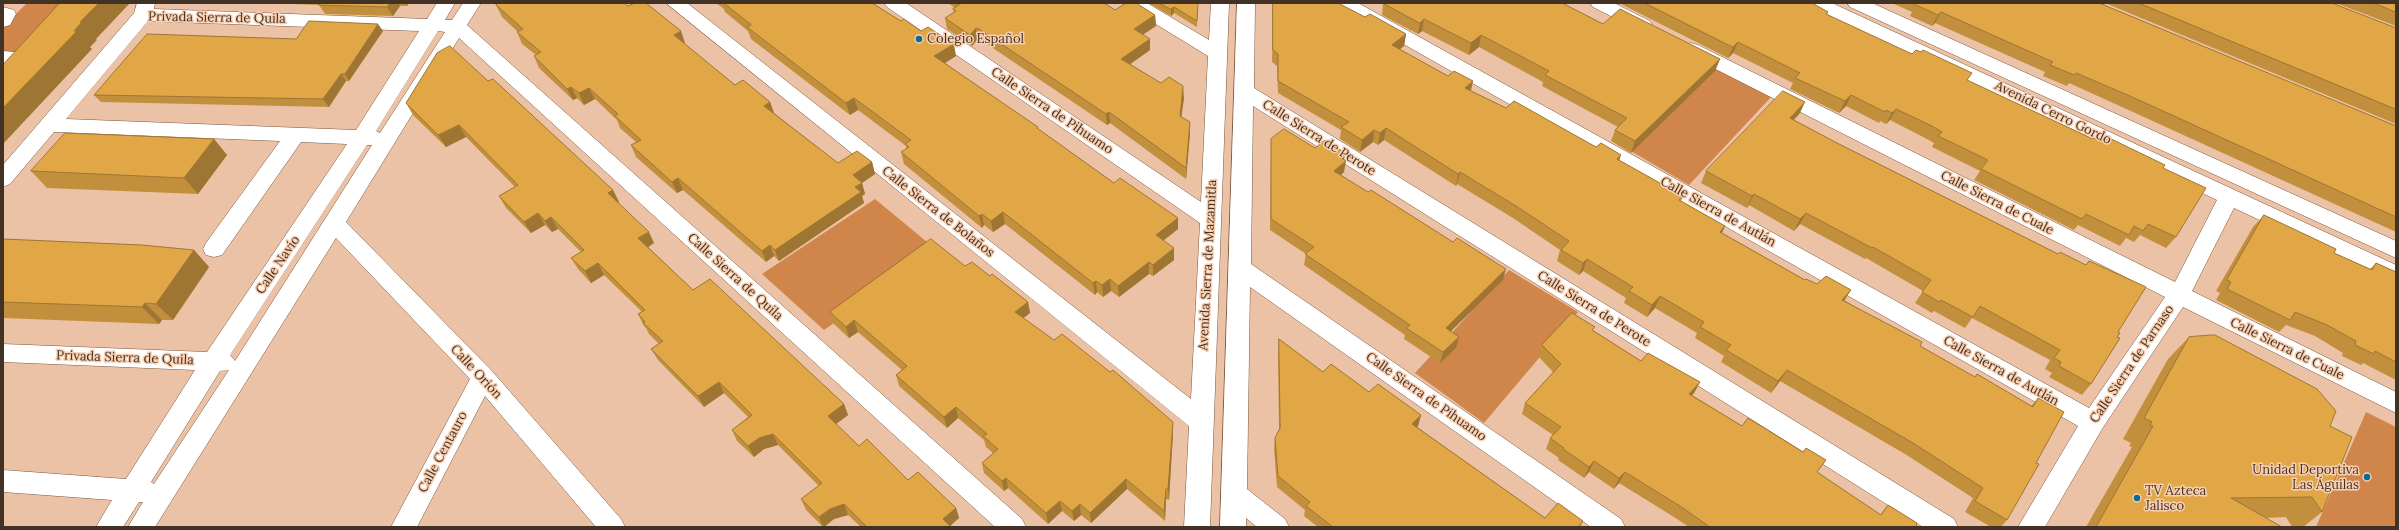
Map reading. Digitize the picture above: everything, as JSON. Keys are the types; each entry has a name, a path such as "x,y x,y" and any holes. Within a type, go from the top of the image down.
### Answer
{"street":[{"name":"Calle Navío","path":"109,527 213,362 362,137 446,3"},
{"name":"Calle Navío","path":"141,527 247,362 472,3"},
{"name":"Calle Sierra de Bolaños","path":"675,3 1201,421"},
{"name":"Calle Sierra de Pihuamo","path":"894,3 1211,220"},
{"path":"1134,3 1217,53"},
{"name":"Avenida Sierra de Mazamitla","path":"1197,527 1220,3"},
{"path":"1232,527 1246,3"},
{"name":"Calle Sierra de Cuale","path":"1599,3 2396,403"},
{"name":"Avenida Cerro Gordo","path":"1817,3 1996,77 2396,250"},
{"name":"Avenida Cerro Gordo","path":"1856,3 2229,197 2396,275"},
{"name":"Calle Sierra de Autlán","path":"1358,6 2093,422"},
{"name":"Privada Sierra de Quila","path":"3,179 50,125 144,9 457,26"},
{"path":"3,13 7,14 3,21"},
{"name":"Calle Sierra de Quila","path":"457,26 1013,527"},
{"path":"3,57 34,52 14,74"},
{"name":"Calle Sierra de Perote","path":"1244,91 1945,527"},
{"path":"50,125 296,134 386,139"},
{"path":"1215,129 1243,130"},
{"path":"214,249 296,134"},
{"name":"Calle Sierra de Parnaso","path":"2031,527 2093,422 2179,295 2229,197"},
{"name":"Calle Orión","path":"334,223 483,377 612,527"},
{"name":"Calle Sierra de Pihuamo","path":"1240,268 1612,527"},
{"name":"Privada Sierra de Quila","path":"3,353 213,362 247,362"},
{"name":"Calle Centauro","path":"404,527 483,377"},
{"path":"3,481 164,492"},
{"path":"1233,493 1276,527"}],"shaded area":[{"path":"27,3 75,3 26,54 3,53 3,27"},
{"path":"1710,63 1773,95 1689,185 1629,150"},
{"path":"875,199 938,251 824,330 762,274"},
{"path":"1509,270 1578,312 1484,423 1415,373"},
{"name":"Unidad Deportiva Las Águilas","path":"2366,412 2396,427 2396,527 2316,527"}],"building":[{"path":"60,3 99,3 80,22 82,22 74,31 77,31 3,108 3,65"},
{"path":"320,3 390,3 387,7 319,5"},
{"path":"499,3 624,3 628,6 635,3 646,3 681,31 674,35 735,85 743,80 770,102 764,106 838,163 857,151 872,162 853,175 862,183 855,187 861,192 775,250 770,245 762,251 678,178 672,182 631,145 641,140 615,116 618,114 589,88 579,93 571,87 567,89 534,56 541,52 517,32 523,29 496,5"},
{"path":"724,3 872,3 901,21 904,19 921,31 928,27 954,44 934,56 1038,127 1037,128 1114,183 1120,178 1178,218 1156,235 1174,248 1153,265 1149,262 1118,286 1110,279 1102,285 1096,281 1093,283 1003,212 991,221 982,214 979,216 901,152 909,147 905,144 911,140 854,98 846,103 747,27 751,25"},
{"path":"962,3 1104,3 1115,10 1126,3 1136,3 1155,15 1134,29 1150,39 1121,59 1161,83 1169,77 1183,86 1180,116 1190,122 1186,168 1109,112 1106,114 979,29 976,28 970,35 945,18 956,11 953,9"},
{"path":"1159,3 1198,3 1197,21 1174,7 1171,9"},
{"path":"1273,3 1338,3 1365,17 1370,14 1406,34 1392,45 1448,76 1454,71 1473,81 1465,88 1506,108 1514,101 1596,147 1601,143 1621,155 1617,159 1683,196 1679,200 1725,226 1720,232 1805,280 1806,279 1817,284 1826,276 1851,290 1842,300 1922,342 1920,346 1975,377 1977,374 2033,407 2038,398 2064,412 2036,463 2039,464 2007,520 1975,501 1983,488 1913,443 1787,370 1778,381 1726,350 1731,345 1700,327 1704,322 1660,296 1652,305 1629,291 1633,287 1587,259 1583,263 1561,250 1569,241 1516,206 1460,172 1458,174 1386,128 1380,133 1374,130 1362,140 1341,127 1349,122 1278,81 1278,54 1273,50"},
{"path":"1383,3 1566,3 1564,4 1603,24 1620,9 1720,59 1635,141 1615,130 1627,118 1545,75 1549,71 1481,35 1471,43 1424,19 1420,23"},
{"path":"1645,3 1812,3 1828,12 1826,14 1912,54 1916,50 1921,52 1923,50 1972,73 1967,80 2093,139 2095,138 2102,141 2105,136 2165,165 2163,168 2206,188 2176,237 2148,224 2143,231 2134,226 2129,235 2086,214 2082,219 1981,169 1988,160 1938,136 1942,132 1932,126 1896,109 1892,113 1886,110 1885,112 1851,95 1845,101 1795,78 1800,73 1738,42 1733,47"},
{"path":"1918,3 2099,3 2396,126 2396,217 2130,96 2076,73 2074,75 2050,65 2053,62 1941,12 1938,15 1916,5"},
{"path":"2139,3 2332,3 2396,28 2396,109"},
{"path":"2374,3 2396,3 2396,12"},
{"path":"309,21 378,24 345,74 341,74 323,99 94,95 147,34 296,39"},
{"path":"450,46 488,81 493,79 613,190 608,193 649,232 638,238 693,290 710,279 844,404 828,416 859,446 867,439 908,480 918,472 956,508 943,519 951,527 867,527 844,504 830,509 819,517 801,499 822,483 773,434 759,438 748,446 732,430 752,415 719,382 698,396 651,349 663,341 643,323 645,322 638,314 645,310 598,263 585,271 571,258 584,250 551,217 545,221 538,213 524,222 499,196 518,185 459,125 438,135 406,103 437,53"},
{"path":"1783,91 1805,102 1790,118 2058,254 2060,252 2086,265 2089,261 2146,287 2118,332 2120,333 2117,337 2120,338 2091,384 2059,366 2061,362 2054,358 2060,350 1980,306 1973,317 1941,300 1939,302 1922,292 1931,280 1873,247 1872,248 1806,213 1800,219 1754,194 1752,196 1706,171"},
{"path":"1284,129 1315,148 1325,140 1345,153 1340,157 1346,161 1334,171 1368,192 1371,190 1453,242 1457,238 1506,269 1446,328 1459,337 1443,352 1406,328 1410,325 1305,254 1314,247 1271,219 1271,139"},
{"path":"65,133 214,139 184,178 31,171"},
{"path":"2264,215 2336,249 2334,253 2372,270 2376,263 2396,272 2396,362 2375,351 2374,354 2355,345 2356,341 2327,325 2295,312 2290,320 2227,289 2231,282 2227,280"},
{"path":"3,239 142,245 194,250 156,304 145,303 142,307 3,302"},
{"path":"931,239 965,266 972,262 990,276 992,274 1028,302 1015,312 1054,340 1062,334 1110,372 1113,370 1173,422 1168,489 1166,489 1164,511 1126,479 1090,513 1080,504 1072,511 1060,501 1046,513 1006,478 1002,481 982,463 998,449 983,436 987,434 956,407 944,417 896,375 907,366 854,320 846,327 830,312"},
{"path":"1572,313 1595,327 1592,330 1641,361 1648,353 1700,382 1689,394 1742,426 1748,418 1803,452 1806,448 1826,460 1817,472 1881,515 1888,505 1917,523 1916,526 1918,527 1710,527 1680,506 1625,472 1619,478 1594,461 1589,467 1550,438 1561,427 1525,403 1561,364 1542,345"},
{"path":"2215,335 2317,389 2336,411 2330,426 2352,437 2322,512 2312,497 2231,498 2282,527 2096,527 2153,426 2150,425 2152,422 2144,418 2189,337"},
{"path":"1279,339 1323,372 1331,364 1369,392 1378,384 1421,415 1412,424 1545,518 1558,503 1583,521 1578,527 1333,527 1306,506 1310,502 1278,476 1275,438 1280,428"}],"place":[{"name":"Colegio Español","path":"919,39"},
{"name":"Unidad Deportiva Las Águilas","path":"2367,477"},
{"name":"TV Azteca Jalisco","path":"2137,498"}]}
